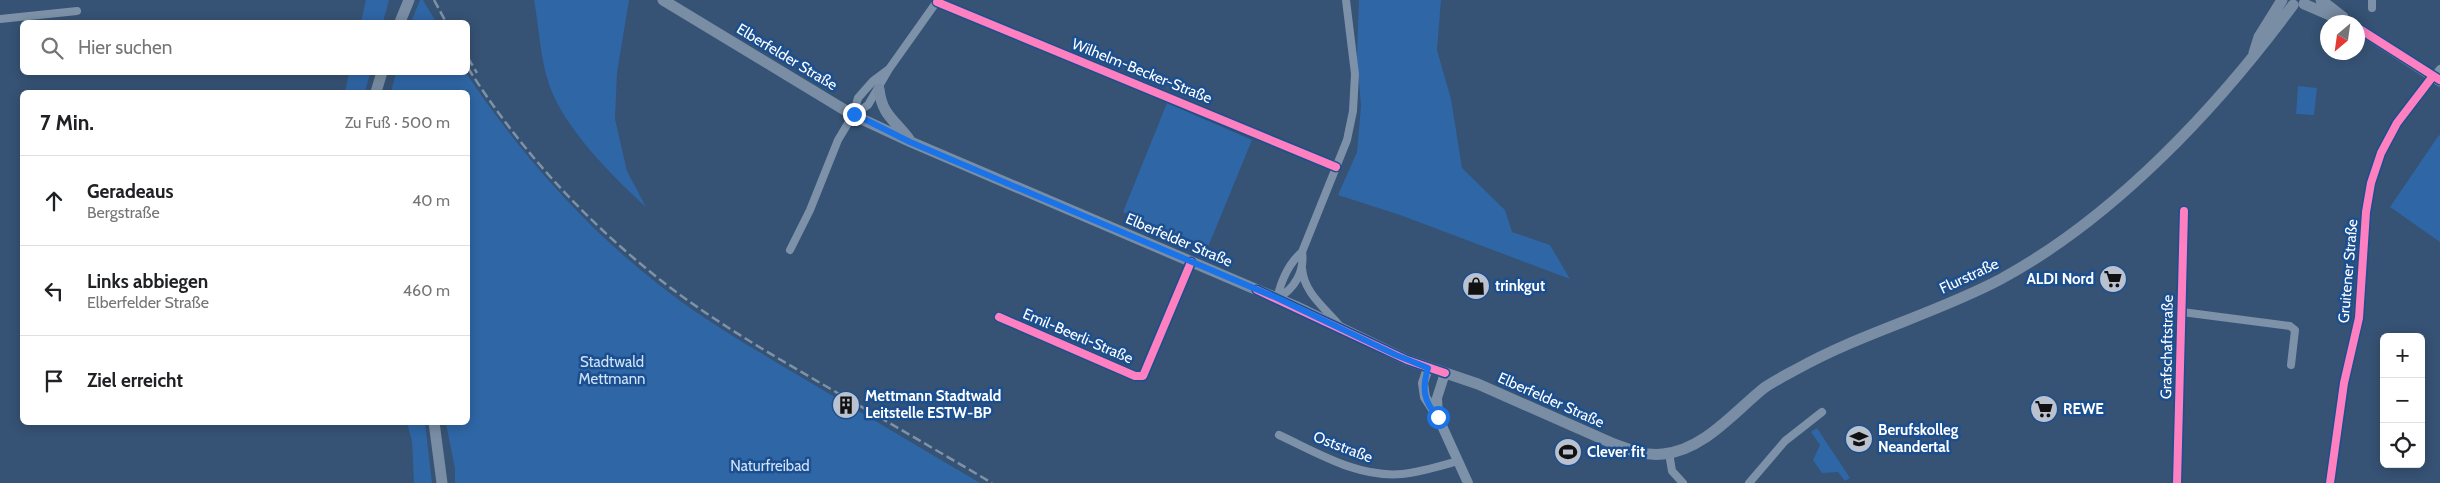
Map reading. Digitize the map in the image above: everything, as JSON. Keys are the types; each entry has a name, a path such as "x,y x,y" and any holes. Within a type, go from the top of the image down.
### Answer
{"main road":[{"path":"401,20 409,0"},
{"name":"Elberfelder Straße","path":"663,0 854,114 910,142 1277,298 1396,355 1428,368 1478,384 1614,444 1646,454 1669,453"},
{"path":"2321,0 2339,15"},
{"path":"2295,2 2329,15"},
{"name":"Flurstraße","path":"1669,453 1703,439 1763,389 1799,367 2000,279 2059,242 2139,178 2243,68 2254,53 2259,37 2295,2"},
{"path":"2365,32 2438,75"},
{"path":"377,90 381,75"},
{"path":"879,89 884,110 888,117 901,126 910,142"},
{"path":"434,425 442,483"}],"street":[{"path":"1340,327 1313,297 1302,278 1302,252 1347,140 1354,111 1355,74 1346,0"},
{"path":"854,114 868,105 889,69 937,1"},
{"name":"Wilhelm-Becker-Straße","path":"937,1 1336,167"},
{"path":"0,19 77,11"},
{"path":"790,250 810,210 838,140 854,114 858,98 873,81 889,69"},
{"name":"Gruitener Straße","path":"2330,483 2344,383 2359,318 2366,212 2371,183 2381,153 2397,123 2438,75"},
{"name":"Grafschaftstraße","path":"2178,483 2184,211"},
{"path":"1277,298 1281,282 1293,260 1302,252"},
{"name":"Emil-Beerli-Straße","path":"999,317 1135,376 1143,376 1191,262"},
{"path":"1277,298 1293,288 1302,268"},
{"name":"Grafschaftstraße","path":"2182,312 2290,326 2295,330 2291,365"},
{"path":"1428,368 1423,389 1427,403 1438,417 1468,483"},
{"path":"1438,417 1437,398 1445,373"},
{"path":"1748,483 1785,441 1822,412"},
{"name":"Oststraße","path":"1279,436 1347,466 1383,474 1419,472 1458,461"},
{"path":"1669,453 1672,471 1683,483"}],"green space":[{"path":"366,0 389,0 384,20 361,20"},
{"path":"420,0 423,0 435,20 412,20"},
{"path":"534,0 629,0 617,73 615,119 627,171 646,207 604,166 565,117 549,84"},
{"path":"1359,0 1441,0 1437,50 1451,99 1462,168 1505,210 1512,232 1550,245 1570,279 1400,215 1338,195 1357,152 1361,106 1357,57"},
{"path":"349,75 369,75 366,90 345,90"},
{"name":"Stadtwald Mettmann","path":"395,75 467,75 508,131 554,186 604,238 658,284 728,333 980,483 455,483 455,469 446,425 470,425 470,90 392,90"},
{"path":"2298,86 2317,88 2314,115 2296,114"},
{"path":"1167,103 1252,140 1208,247 1123,212"},
{"path":"2440,136 2440,242 2390,207"},
{"path":"408,425 425,425 432,483 414,483 412,441"},
{"path":"1817,428 1850,478 1845,481 1838,472 1822,473 1813,460 1820,445 1811,432"}],"railway":[{"path":"434,0 445,20"},
{"path":"470,61 477,73"},
{"path":"470,71 507,124 573,201 622,248 669,287 736,333 782,361 992,483"}],"cycle path":[{"path":"937,2 1336,167"},
{"path":"2365,32 2440,80"},
{"path":"2330,483 2344,383 2359,318 2366,212 2371,183 2381,153 2397,123 2433,76"},
{"path":"2177,483 2184,211"},
{"path":"999,317 1135,376 1143,376 1191,262"},
{"path":"1257,290 1407,360 1445,373"}],"place":[{"name":"ALDI Nord","path":"2113,279"},
{"name":"trinkgut","path":"1476,286"},
{"name":"Mettmann Stadtwald Leitstelle ESTW-BP","path":"846,405"},
{"name":"REWE","path":"2044,409"},
{"name":"Berufskolleg Neandertal","path":"1859,439"},
{"name":"Clever fit","path":"1568,452"}],"route":[{"path":"854,114 910,142 1277,298 1396,355 1428,368 1423,382 1423,389 1430,409 1438,417"}],"park label":[{"name":"Naturfreibad","path":"770,466"}]}
